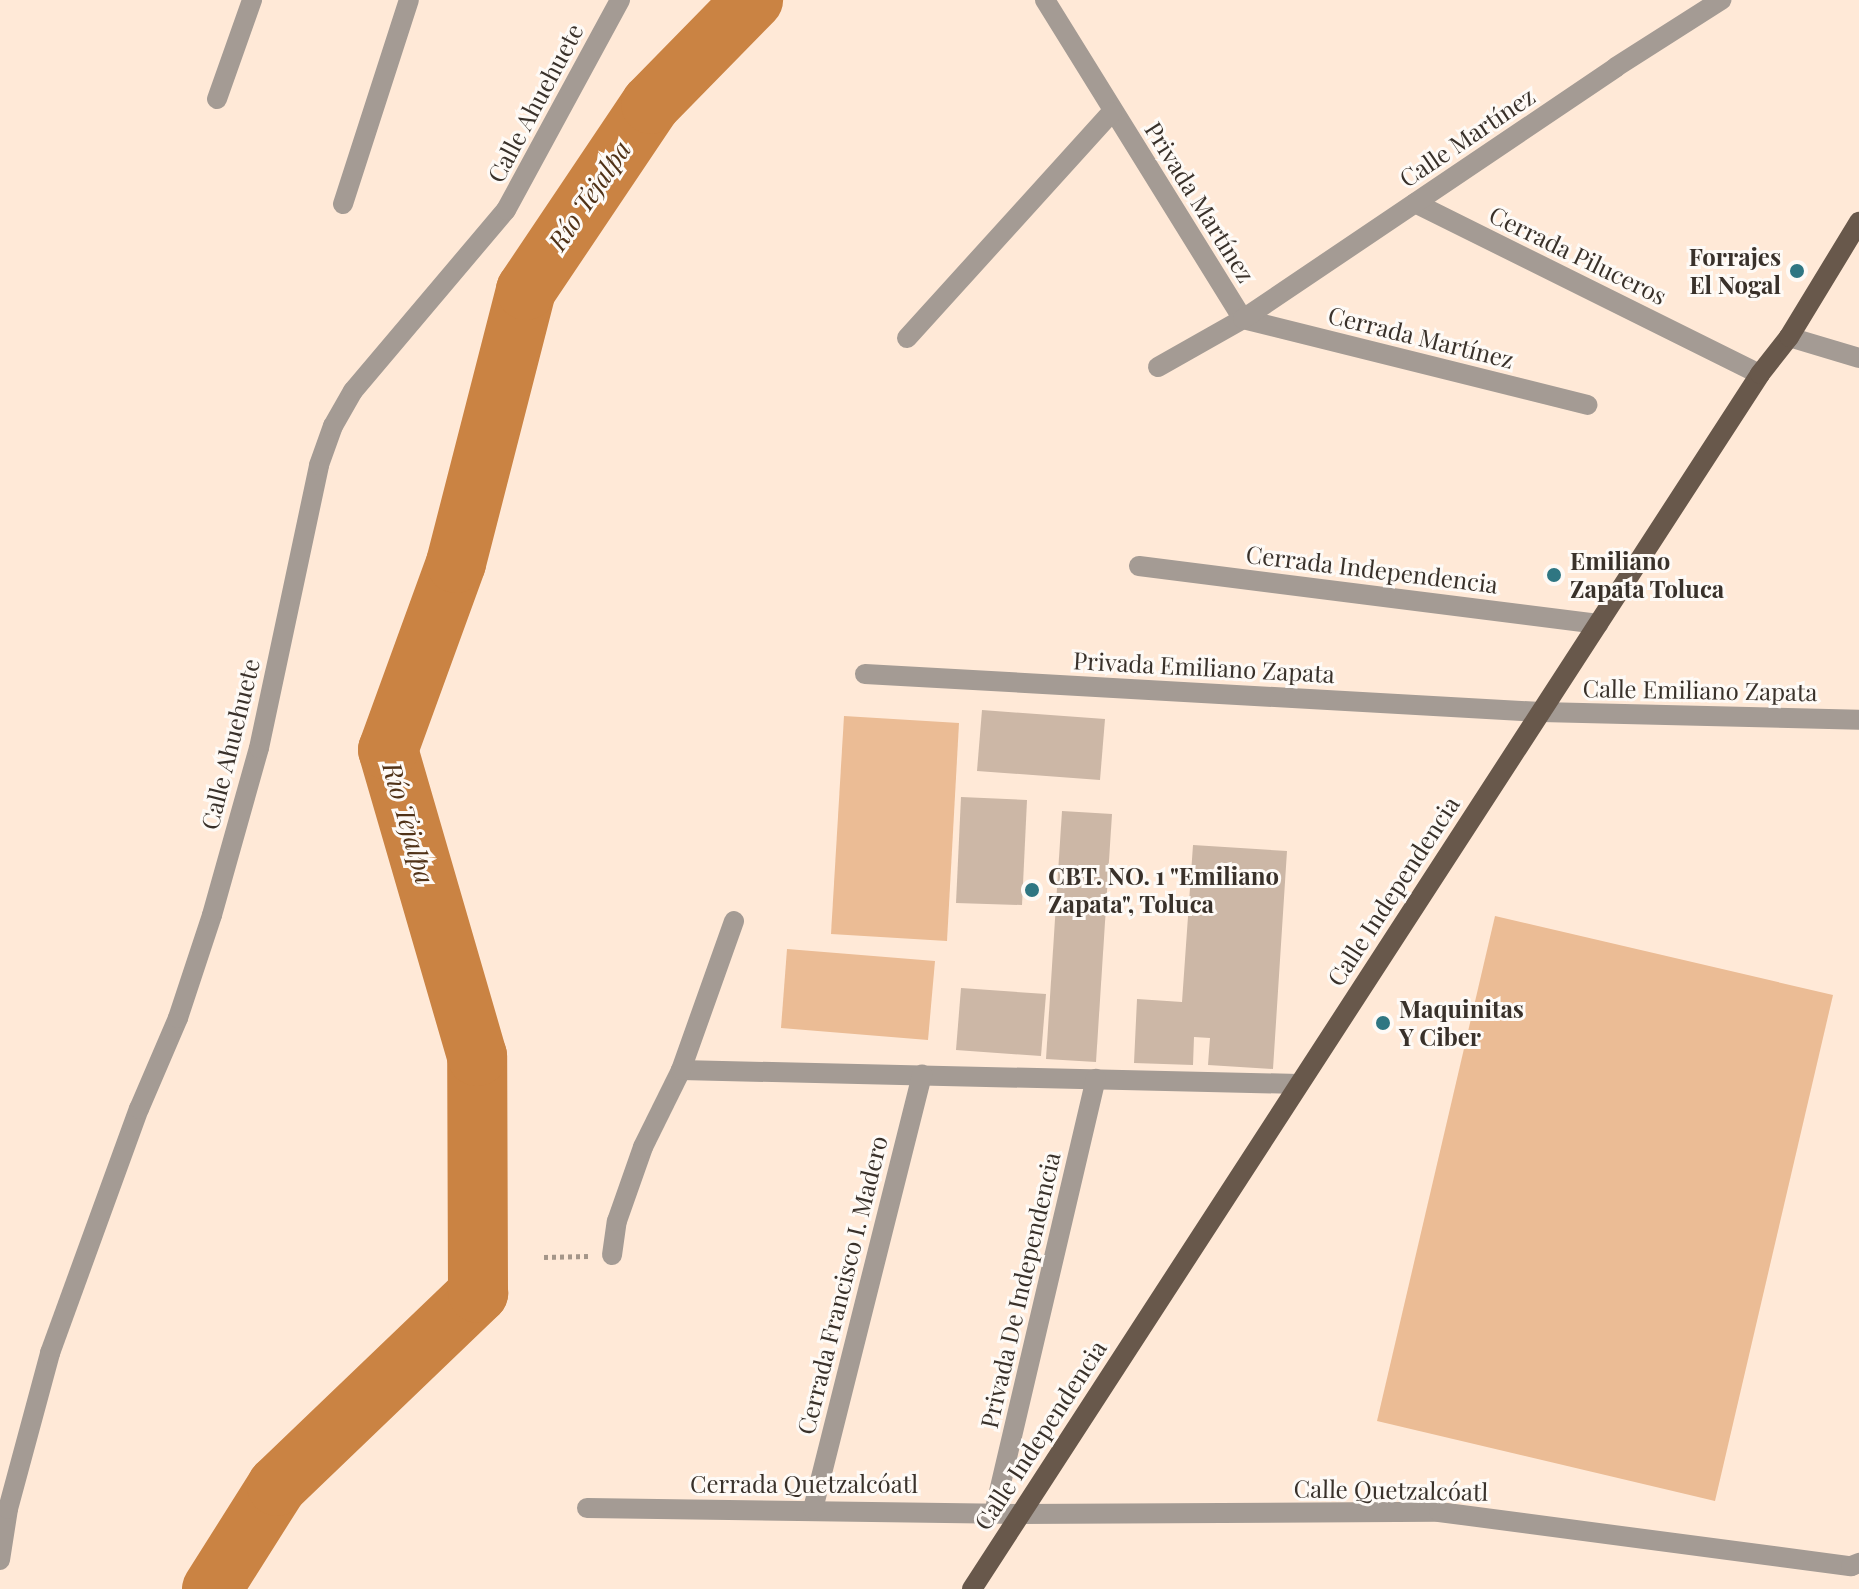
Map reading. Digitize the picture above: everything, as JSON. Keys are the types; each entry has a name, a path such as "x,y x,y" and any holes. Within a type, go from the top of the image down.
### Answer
{"main road":[{"name":"Calle Independencia","path":"972,1589 1760,374 1789,337 1859,222"}],"street":[{"path":"217,99 252,0"},
{"path":"343,204 409,0"},
{"name":"Calle Ahuehuete","path":"0,1560 8,1509 50,1353 139,1109 178,1018 212,915 259,748 319,465 333,426 353,391 506,210 620,0"},
{"name":"Privada Martínez","path":"1045,0 1243,319 1158,367"},
{"name":"Calle Martínez","path":"1243,319 1616,67 1721,0"},
{"name":"Privada Martínez","path":"907,338 1112,112"},
{"name":"Cerrada Piluceros","path":"1415,203 1760,374"},
{"name":"Cerrada Martínez","path":"1243,319 1587,405"},
{"path":"1789,337 1859,358"},
{"name":"Cerrada Independencia","path":"1139,566 1598,624"},
{"name":"Privada Emiliano Zapata","path":"865,674 1541,712"},
{"name":"Calle Emiliano Zapata","path":"1541,712 1859,720"},
{"path":"612,1255 617,1221 643,1147 681,1070 734,921"},
{"path":"681,1070 1299,1084"},
{"name":"Cerrada Francisco I. Madero","path":"813,1509 922,1074"},
{"name":"Privada De Independencia","path":"994,1513 1096,1079"},
{"name":"Cerrada Quetzalcóatl","path":"587,1508 1019,1514"},
{"name":"Calle Quetzalcóatl","path":"1019,1514 1439,1512 1851,1566 1859,1563"}],"shaded area":[{"path":"844,716 959,723 947,941 831,934"},
{"path":"1495,916 1833,995 1715,1501 1377,1421"},
{"path":"787,949 935,961 928,1040 781,1028"}],"building":[{"path":"982,710 1105,719 1100,780 977,771"},
{"path":"961,797 1027,800 1022,905 956,903"},
{"path":"1062,811 1112,814 1096,1062 1046,1059"},
{"path":"1193,845 1287,851 1273,1069 1208,1065 1210,1038 1194,1037 1193,1065 1134,1063 1137,999 1182,1002"},
{"path":"961,988 1046,994 1041,1056 956,1050"}],"waterway":[{"name":"Río Tejalpa","path":"212,1589 277,1486 478,1293 477,1056 388,750 456,563 526,290 651,104 753,0"}],"place":[{"name":"Forrajes El Nogal","path":"1797,271"},
{"name":"Emiliano Zapata Toluca","path":"1554,575"},
{"name":"CBT. NO. 1 \"Emiliano Zapata\", Toluca","path":"1032,890"},
{"name":"Maquinitas Y Ciber","path":"1383,1023"}]}
